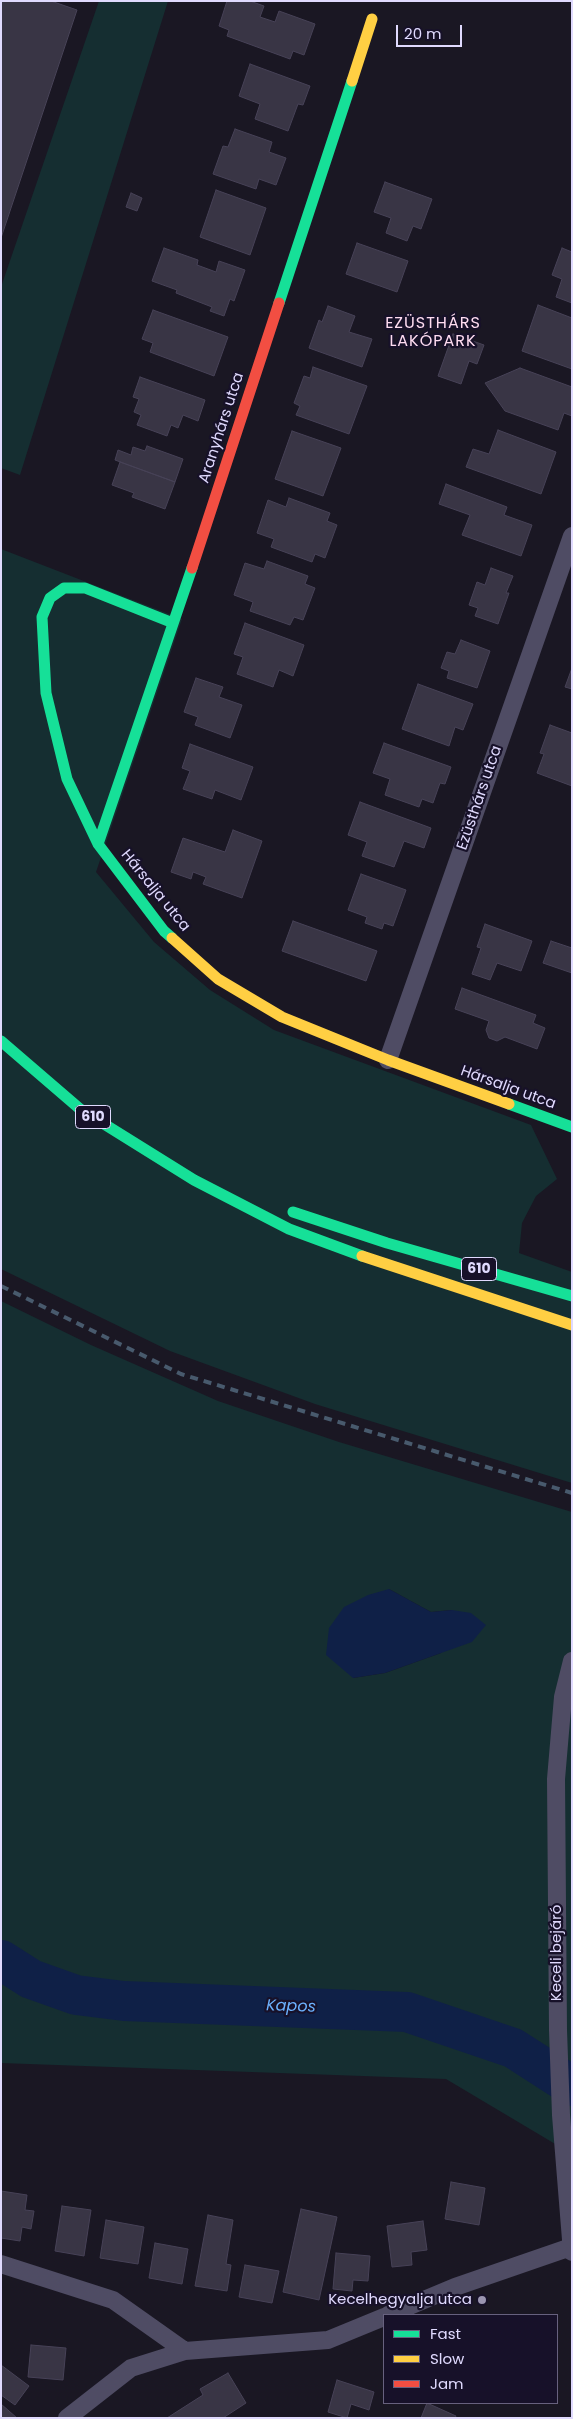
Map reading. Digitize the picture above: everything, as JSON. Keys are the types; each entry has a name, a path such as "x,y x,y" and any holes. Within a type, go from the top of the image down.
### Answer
{"street":[{"name":"Aranyhárs utca","path":"98,844 173,623 372,19"},
{"name":"Ezüsthárs utca","path":"388,1060 572,536"},
{"name":"Hársalja utca","path":"173,623 85,588 64,588 50,598 42,617 48,703 67,779 98,844 164,931 218,979 282,1017 388,1060 572,1127"},
{"name":"610","path":"1,1041 80,1109 194,1180 290,1230 387,1266 572,1325"},
{"name":"610","path":"194,1180 268,1204"},
{"name":"610","path":"286,1210 387,1242 572,1296"},
{"path":"550,1318 572,1333"},
{"name":"Keceli bejáró","path":"571,2249 561,2115 558,2030 556,1779 564,1697 572,1661"},
{"path":"391,2314 455,2287 571,2249"},
{"path":"1,2264 113,2300 185,2351"},
{"path":"67,2418 131,2368 185,2351 328,2340 383,2317"}],"green space":[{"path":"99,1 168,1 20,475 1,468 1,287"},
{"path":"1,549 182,619 96,872 154,942 210,990 274,1030 531,1125 557,1179 536,1196 522,1223 519,1253 572,1272 572,1483 315,1404 170,1351 1,1269"},
{"path":"1,1301 91,1345 218,1401 339,1442 572,1512 572,2154 446,2079 1,2063","holes":["389,1589 431,1612 452,1610 441,1653 385,1673 353,1678"]}],"water":[{"path":"389,1589 431,1612 452,1610 471,1613 486,1625 472,1642 385,1673 353,1678 326,1655 329,1628 344,1607 368,1595"}],"building":[{"path":"1,1 51,1 77,10 1,238"},
{"path":"227,1 250,1 264,6 260,17 275,22 279,11 315,24 304,55 293,51 290,59 227,36 229,30 219,26"},
{"path":"250,64 310,86 303,105 298,104 288,131 255,119 260,104 239,96"},
{"path":"235,129 272,142 269,152 286,158 276,185 259,179 256,189 213,174 223,146 228,147"},
{"path":"385,182 432,199 421,229 413,226 407,241 386,233 391,218 374,212"},
{"path":"216,190 266,208 250,255 200,237"},
{"path":"131,193 142,198 137,211 126,207"},
{"path":"357,243 408,261 397,292 346,274"},
{"path":"164,248 198,260 197,265 216,272 219,261 245,270 234,301 230,299 224,316 210,311 212,307 176,293 177,290 152,281"},
{"path":"562,248 572,252 572,303 556,297 562,279 552,275"},
{"path":"538,305 572,318 572,369 522,351"},
{"path":"328,306 355,316 349,332 372,339 362,367 309,348 319,320 322,322"},
{"path":"153,310 228,337 214,376 150,352 153,343 142,339"},
{"path":"453,334 484,345 477,364 469,361 461,384 438,376"},
{"path":"313,367 367,386 349,434 296,415 300,406 294,403 304,376 310,378"},
{"path":"520,368 572,387 572,416 564,413 558,430 505,411 485,383"},
{"path":"140,377 205,400 198,421 183,415 178,428 171,425 167,436 137,425 141,415 134,412 139,399 133,397"},
{"path":"498,430 556,452 541,494 466,467 473,449 489,454"},
{"path":"292,431 341,448 323,496 275,479"},
{"path":"147,446 183,459 175,482 115,460 118,450 131,455 133,447 145,451"},
{"path":"120,462 175,482 165,509 132,497 134,493 112,485"},
{"path":"446,484 507,507 504,515 532,525 521,556 462,535 470,515 439,504"},
{"path":"289,498 330,513 327,521 337,525 325,558 315,554 312,562 271,547 274,539 257,533 268,500 286,507"},
{"path":"267,561 308,576 305,584 315,588 303,620 294,617 290,625 250,611 253,602 234,595 245,563 264,569"},
{"path":"491,568 513,576 506,593 509,593 498,624 475,616 478,608 469,605 477,582 485,585"},
{"path":"245,623 304,645 293,676 279,670 273,687 237,674 243,657 234,654"},
{"path":"461,640 490,651 477,688 447,678 449,671 441,668 447,652 455,654"},
{"path":"572,668 572,689 565,687"},
{"path":"196,678 223,687 219,697 242,705 230,738 195,725 198,717 184,712"},
{"path":"418,684 473,704 463,730 455,727 449,746 402,729"},
{"path":"550,725 572,733 572,786 537,773 544,754 540,753"},
{"path":"384,743 451,767 445,784 440,783 433,803 422,799 419,807 385,795 390,779 373,773"},
{"path":"190,744 253,767 241,800 215,790 212,799 183,789 190,771 182,768"},
{"path":"360,802 431,828 424,848 404,841 394,867 362,856 367,842 348,835"},
{"path":"233,830 262,841 242,898 203,884 206,877 193,872 191,879 171,872 183,838 225,852"},
{"path":"361,874 406,890 393,926 384,923 382,929 365,923 367,917 348,910"},
{"path":"293,921 377,951 366,981 282,951"},
{"path":"485,924 532,941 521,971 497,963 490,980 472,974 481,948 477,947"},
{"path":"551,941 572,948 572,973 543,963"},
{"path":"462,988 536,1015 533,1023 545,1028 537,1049 505,1037 497,1041 489,1038 486,1030 489,1021 455,1009"},
{"path":"451,2182 485,2188 479,2225 445,2219"},
{"path":"1,2191 27,2195 25,2210 34,2211 31,2229 22,2227 20,2241 1,2238"},
{"path":"62,2206 91,2210 84,2256 55,2251"},
{"path":"301,2209 337,2217 319,2300 283,2292"},
{"path":"208,2215 233,2220 226,2264 231,2265 227,2291 195,2286"},
{"path":"106,2220 144,2227 138,2264 100,2258"},
{"path":"423,2221 427,2250 411,2252 412,2265 392,2267 387,2226"},
{"path":"155,2243 188,2249 182,2284 149,2278"},
{"path":"336,2253 370,2256 368,2281 353,2280 352,2291 333,2289"},
{"path":"245,2265 279,2271 272,2303 239,2297"},
{"path":"31,2345 66,2348 63,2380 28,2377"},
{"path":"1,2365 29,2386 15,2405 1,2395"},
{"path":"228,2373 246,2403 223,2418 167,2418 203,2395 200,2389"},
{"path":"337,2380 374,2392 369,2410 351,2404 347,2418 328,2412"},
{"path":"1,2404 17,2418 1,2418"},
{"path":"427,2404 456,2416 455,2418 421,2418"}],"waterway":[{"name":"Kapos","path":"1,1960 31,1979 76,1995 124,2001 407,2012 513,2048 572,2086"}],"railway":[{"path":"1,1286 181,1374 572,1493"}],"traffic: fast":[{"path":"279,303 352,81"},
{"path":"98,844 192,568"},
{"path":"172,938 164,931 98,844 67,779 46,693 42,617 50,598 64,588 85,588 173,623"},
{"path":"1,1041 80,1109 194,1180 289,1229 362,1256"},
{"path":"509,1104 572,1127"},
{"path":"293,1212 387,1243 572,1296"}],"traffic: slow":[{"path":"352,81 372,19"},
{"path":"172,938 218,979 282,1017 388,1060 509,1104"},
{"path":"362,1256 572,1325"}],"traffic: jam":[{"path":"192,568 279,303"}],"place":[{"name":"Kecelhegyalja utca","path":"482,2300"}],"district":[{"name":"EZÜSTHÁRS LAKÓPARK","path":"433,333"}]}
